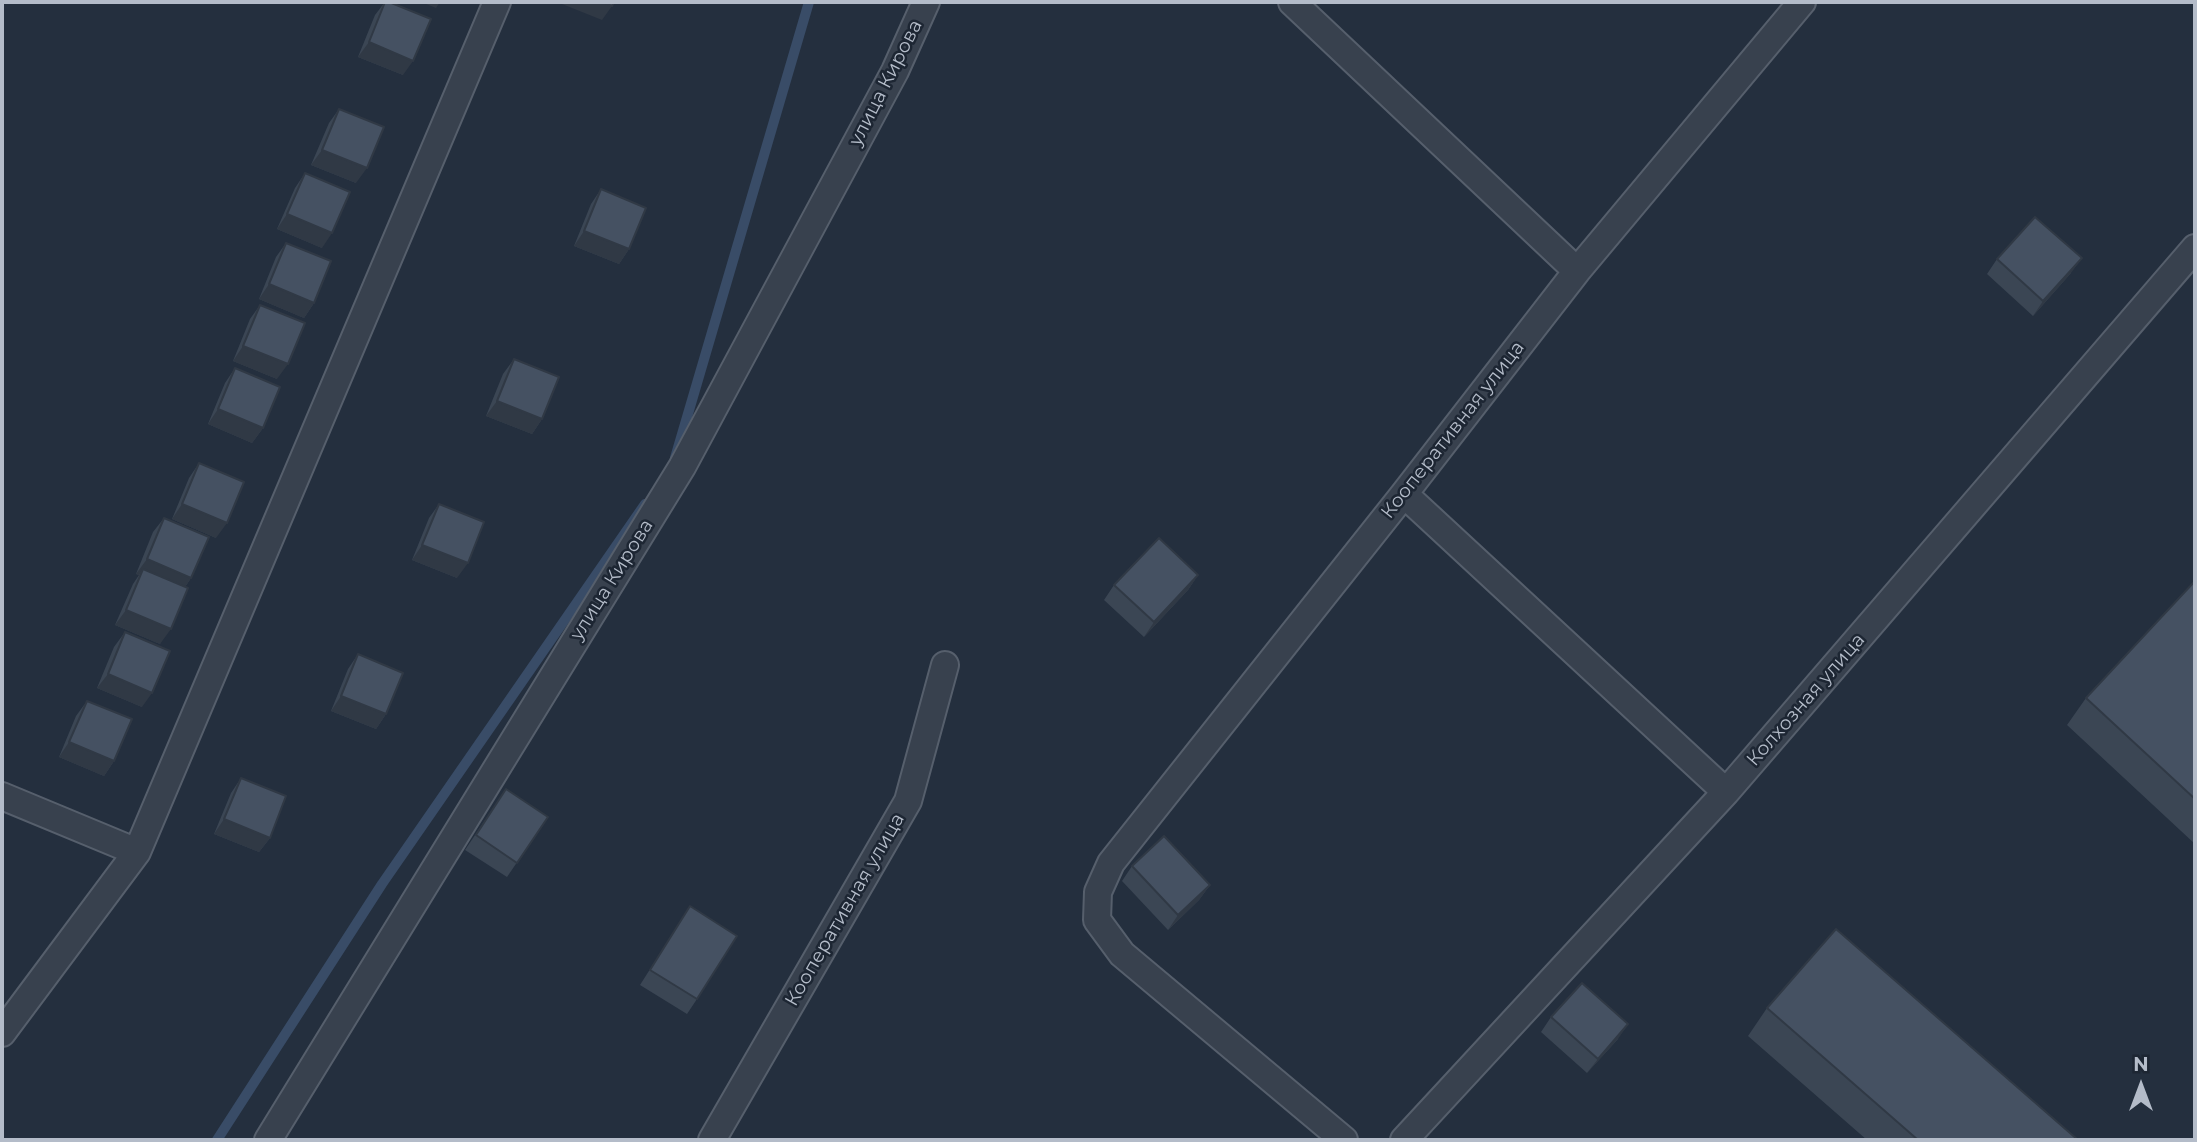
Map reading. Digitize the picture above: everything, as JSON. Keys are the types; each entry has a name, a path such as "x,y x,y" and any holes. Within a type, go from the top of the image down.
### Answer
{"street":[{"path":"2,1033 137,852 497,2"},
{"name":"улица Кирова","path":"268,1140 682,467 895,71 926,2"},
{"path":"1292,2 1577,271"},
{"name":"Кооперативная улица","path":"1344,1140 1122,954 1097,920 1098,892 1111,863 1577,271 1802,2"},
{"name":"Колхозная улица","path":"1404,1140 1726,792 2195,248"},
{"path":"1404,494 1726,792"},
{"name":"Кооперативная улица","path":"712,1140 908,801 945,665"},
{"path":"2,796 137,852"}],"building":[{"path":"385,2 431,19 413,61 369,42"},
{"path":"339,109 384,127 367,168 322,150"},
{"path":"305,173 350,192 332,233 287,214"},
{"path":"601,189 646,208 629,249 584,231"},
{"path":"2035,217 2082,258 2043,301 1997,259"},
{"path":"286,243 331,261 314,303 269,284"},
{"path":"260,305 305,323 288,364 243,346"},
{"path":"514,359 559,377 542,419 497,401"},
{"path":"235,368 280,387 263,428 218,409"},
{"path":"199,463 244,482 227,523 182,504"},
{"path":"439,504 484,522 468,563 422,545"},
{"path":"164,518 209,537 191,578 147,559"},
{"path":"1159,538 1198,575 1154,622 1114,585"},
{"path":"143,569 188,588 171,629 126,610"},
{"path":"2195,581 2195,799 2086,698"},
{"path":"125,632 170,651 152,693 108,674"},
{"path":"358,654 403,673 386,714 341,696"},
{"path":"87,701 132,719 114,761 69,742"},
{"path":"241,778 286,796 270,838 224,819"},
{"path":"506,789 548,817 517,863 476,835"},
{"path":"1164,836 1210,885 1178,915 1132,866"},
{"path":"690,906 737,936 697,999 650,970"},
{"path":"1836,929 2078,1140 1918,1140 1767,1008"},
{"path":"1582,983 1628,1024 1598,1059 1551,1017"}],"waterway":[{"path":"675,458 809,2"},
{"path":"217,1140 382,884 645,504"}]}
